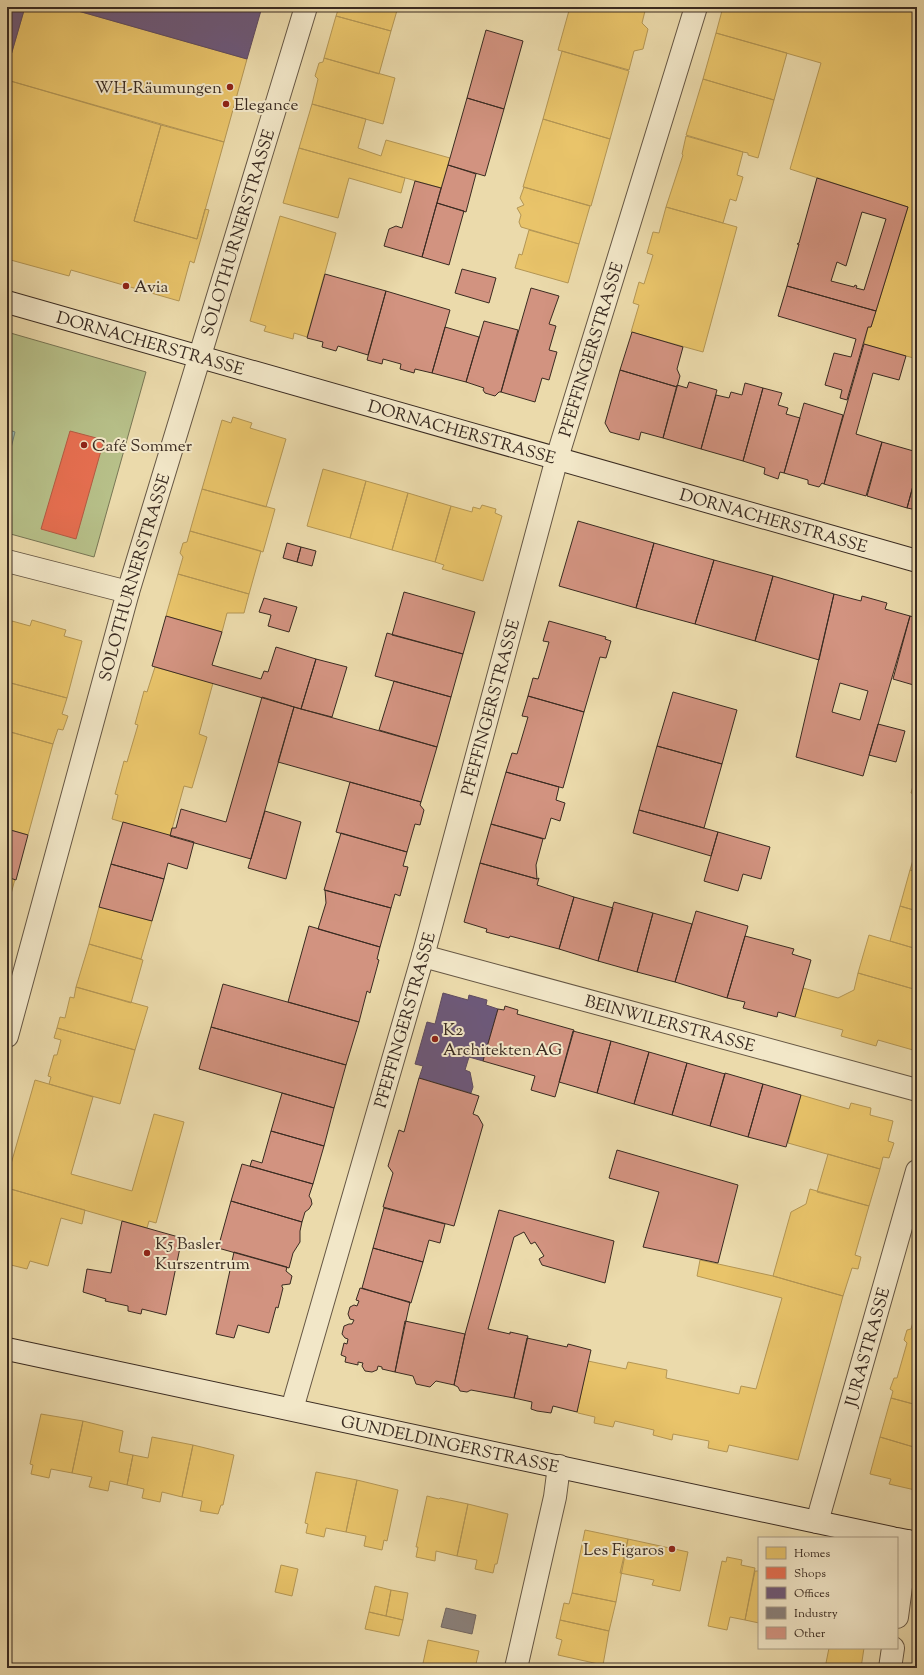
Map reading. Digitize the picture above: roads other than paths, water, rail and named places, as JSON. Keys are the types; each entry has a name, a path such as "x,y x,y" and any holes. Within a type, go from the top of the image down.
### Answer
{"street":[{"name":"SOLOTHURNERSTRASSE","path":"7,1036 128,592 306,7"},
{"name":"PFEFFINGERSTRASSE","path":"292,1409 424,956 557,458 696,7"},
{"name":"DORNACHERSTRASSE","path":"7,302 917,561"},
{"path":"7,561 128,592"},
{"name":"BEINWILERSTRASSE","path":"424,956 917,1090"},
{"name":"JURASTRASSE","path":"817,1522 917,1172"},
{"name":"GUNDELDINGERSTRASSE","path":"7,1349 889,1537"},
{"path":"516,1668 555,1497 559,1466"},
{"path":"898,1604 903,1540"},
{"path":"890,1668 893,1649"}],"water":[{"path":"7,429 15,432 9,456 7,456"}],"place":[{"name":"WH-Räumungen","path":"230,87"},
{"name":"Elegance","path":"226,104"},
{"name":"Avia","path":"126,286"},
{"name":"Café Sommer","path":"84,445"},
{"name":"K2 Architekten AG","path":"435,1039"},
{"name":"K5 Basler Kurszentrum","path":"147,1253"},
{"name":"Les Figaros","path":"672,1549"}]}
